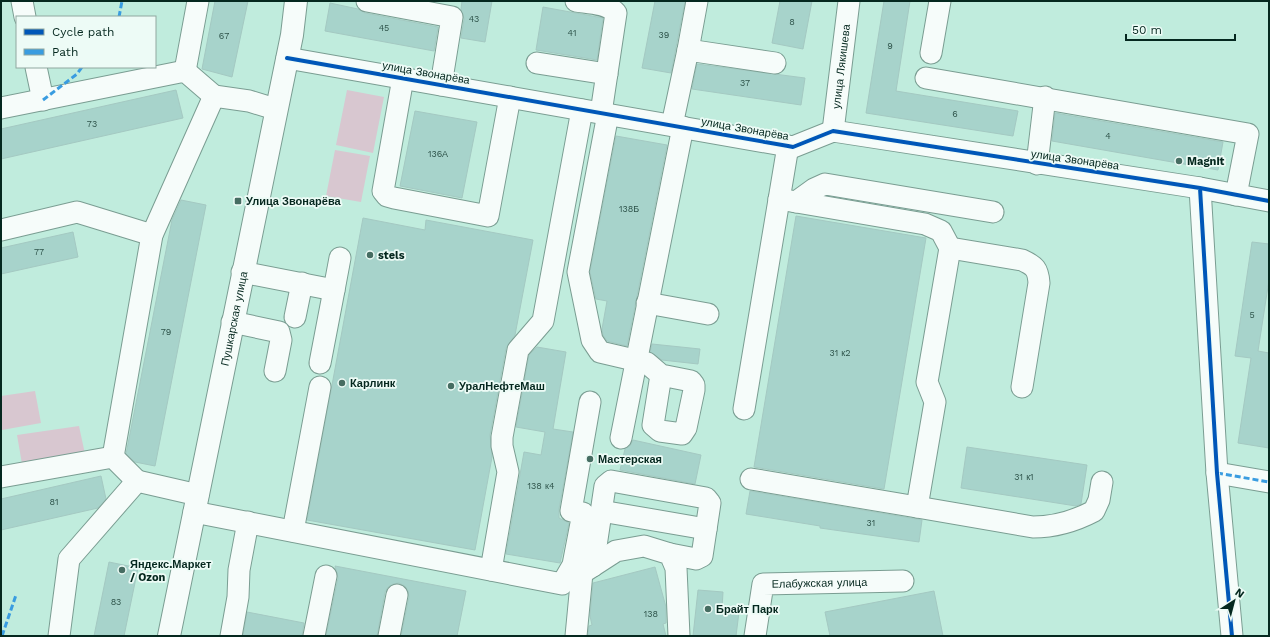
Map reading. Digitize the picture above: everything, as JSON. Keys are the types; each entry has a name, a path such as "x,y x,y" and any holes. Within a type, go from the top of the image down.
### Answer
{"main road":[{"name":"Пушкарская улица","path":"169,636 242,272 287,58 296,1"}],"street":[{"path":"22,1 25,16"},
{"path":"185,71 198,1"},
{"path":"367,1 452,17 441,85"},
{"path":"491,570 507,484 508,472 502,446 502,437 518,350 543,321 607,74 616,13 611,8 582,1"},
{"path":"621,438 647,303 678,126 688,50 697,1"},
{"name":"улица Лякишева","path":"833,131 849,1"},
{"path":"931,53 940,1"},
{"path":"688,50 775,63"},
{"name":"улица Звонарёва","path":"287,58 793,147 833,131 1037,164 1200,188 1269,201"},
{"path":"537,63 607,74"},
{"path":"36,68 43,100"},
{"path":"185,71 214,96 249,101 276,109"},
{"path":"1,108 185,71"},
{"path":"403,78 383,191 387,196 394,198 488,216 510,97"},
{"path":"926,78 1045,97 1248,134 1236,195"},
{"path":"113,457 152,235 214,96"},
{"path":"1037,164 1045,97"},
{"path":"597,112 578,272 592,340 595,347 600,352 647,363 661,375"},
{"path":"744,408 788,200 788,146"},
{"path":"788,200 825,184 993,212"},
{"path":"1200,188 1217,473 1232,636"},
{"path":"788,200 929,225 941,231 950,248 927,382 935,402 917,507"},
{"path":"1,230 76,212 152,235"},
{"path":"950,248 1022,260 1033,265 1038,272 1039,283 1022,387"},
{"path":"320,364 340,258"},
{"path":"242,272 334,290"},
{"path":"296,317 302,283"},
{"path":"647,303 708,314"},
{"path":"232,322 279,332 281,340 275,371"},
{"path":"293,531 320,387"},
{"path":"113,457 137,481 248,522 562,584 573,565 583,513 571,511 590,402"},
{"path":"1,477 113,457"},
{"path":"1217,473 1269,482"},
{"path":"751,479 1033,527 1058,525 1094,510 1100,500 1102,482"},
{"path":"59,636 70,560 137,481"},
{"path":"576,636 582,573 593,566 616,551 644,546 670,554 696,559 702,556 710,503 706,498 611,481 605,486 593,566"},
{"path":"601,512 706,528"},
{"path":"231,636 238,597 239,570 248,522"},
{"path":"670,554 676,568 679,636"},
{"path":"314,636 326,576"},
{"name":"Елабужская улица","path":"755,636 763,584 903,581"},
{"path":"389,636 397,595"}],"shaded area":[{"path":"347,90 384,97 373,153 336,145"},
{"path":"335,150 370,156 361,202 326,196"},
{"path":"35,391 41,423 2,430 1,396"},
{"path":"79,426 85,454 22,464 17,435"}],"building":[{"path":"215,1 248,1 232,77 202,69"},
{"path":"462,1 492,1 485,42 461,38 464,19 461,9"},
{"path":"655,1 685,1 671,73 642,68"},
{"path":"780,1 812,1 803,49 772,43"},
{"path":"884,1 910,1 896,91 1018,111 1013,136 866,113"},
{"path":"330,3 358,9 365,13 438,27 434,51 325,31"},
{"path":"543,7 603,18 597,60 536,50"},
{"path":"697,64 805,78 801,105 692,89"},
{"path":"176,90 183,118 1,159 1,129"},
{"path":"415,111 477,122 462,198 400,186"},
{"path":"1055,113 1223,142 1218,170 1052,141"},
{"path":"616,136 667,145 627,346 607,341 603,335 602,329 607,301 596,299 590,272"},
{"path":"181,200 206,205 155,466 135,462 126,454 172,220"},
{"path":"796,216 926,238 884,489 754,467"},
{"name":"УралНефтеМаш","path":"363,218 425,230 426,220 533,240 515,335 506,348 490,435 492,457 475,550 307,520"},
{"path":"73,232 78,257 1,274 1,248"},
{"path":"1252,242 1269,244 1269,280 1258,351 1269,353 1269,448 1238,443 1251,358 1235,356"},
{"path":"652,344 700,349 698,364 662,360 650,352"},
{"path":"537,347 566,352 553,429 573,432 559,509 559,518 569,523 560,563 506,554 524,452 541,455 545,432 516,427 529,355"},
{"path":"633,440 701,455 695,484 620,470 625,449 630,446"},
{"path":"967,447 1087,465 1081,504 1076,506 961,488"},
{"path":"101,476 106,499 98,508 1,530 1,499"},
{"path":"750,491 922,520 919,542 820,528 820,526 746,514"},
{"path":"109,562 138,568 124,636 94,636"},
{"path":"335,566 466,591 457,636 401,636 409,597 405,586 399,583 388,587 385,592 377,636 326,636 338,578"},
{"path":"655,567 666,607 666,623 663,624 666,636 588,636 589,626 592,625 590,616 593,583"},
{"path":"698,590 723,592 722,609 739,612 736,636 693,636"},
{"path":"934,591 943,636 830,636 825,612"},
{"path":"247,612 304,623 302,636 243,636"}],"marked path":[{"path":"119,16 122,1"},
{"path":"43,100 77,74 81,68"},
{"path":"1217,473 1269,482"},
{"path":"2,636 16,595"}],"cycle path":[{"path":"287,58 793,147 833,131 1200,188 1269,201"},
{"path":"1200,188 1217,473 1232,636"}],"place":[{"name":"Magnit","path":"1179,161"},
{"name":"Улица Звонарёва","path":"238,201"},
{"name":"stels","path":"370,255"},
{"name":"Карлинк","path":"342,383"},
{"name":"УралНефтеМаш","path":"451,386"},
{"name":"Мастерская","path":"590,459"},
{"name":"Яндекс.Маркет / Ozon","path":"122,570"},
{"name":"Брайт Парк","path":"708,609"}]}
